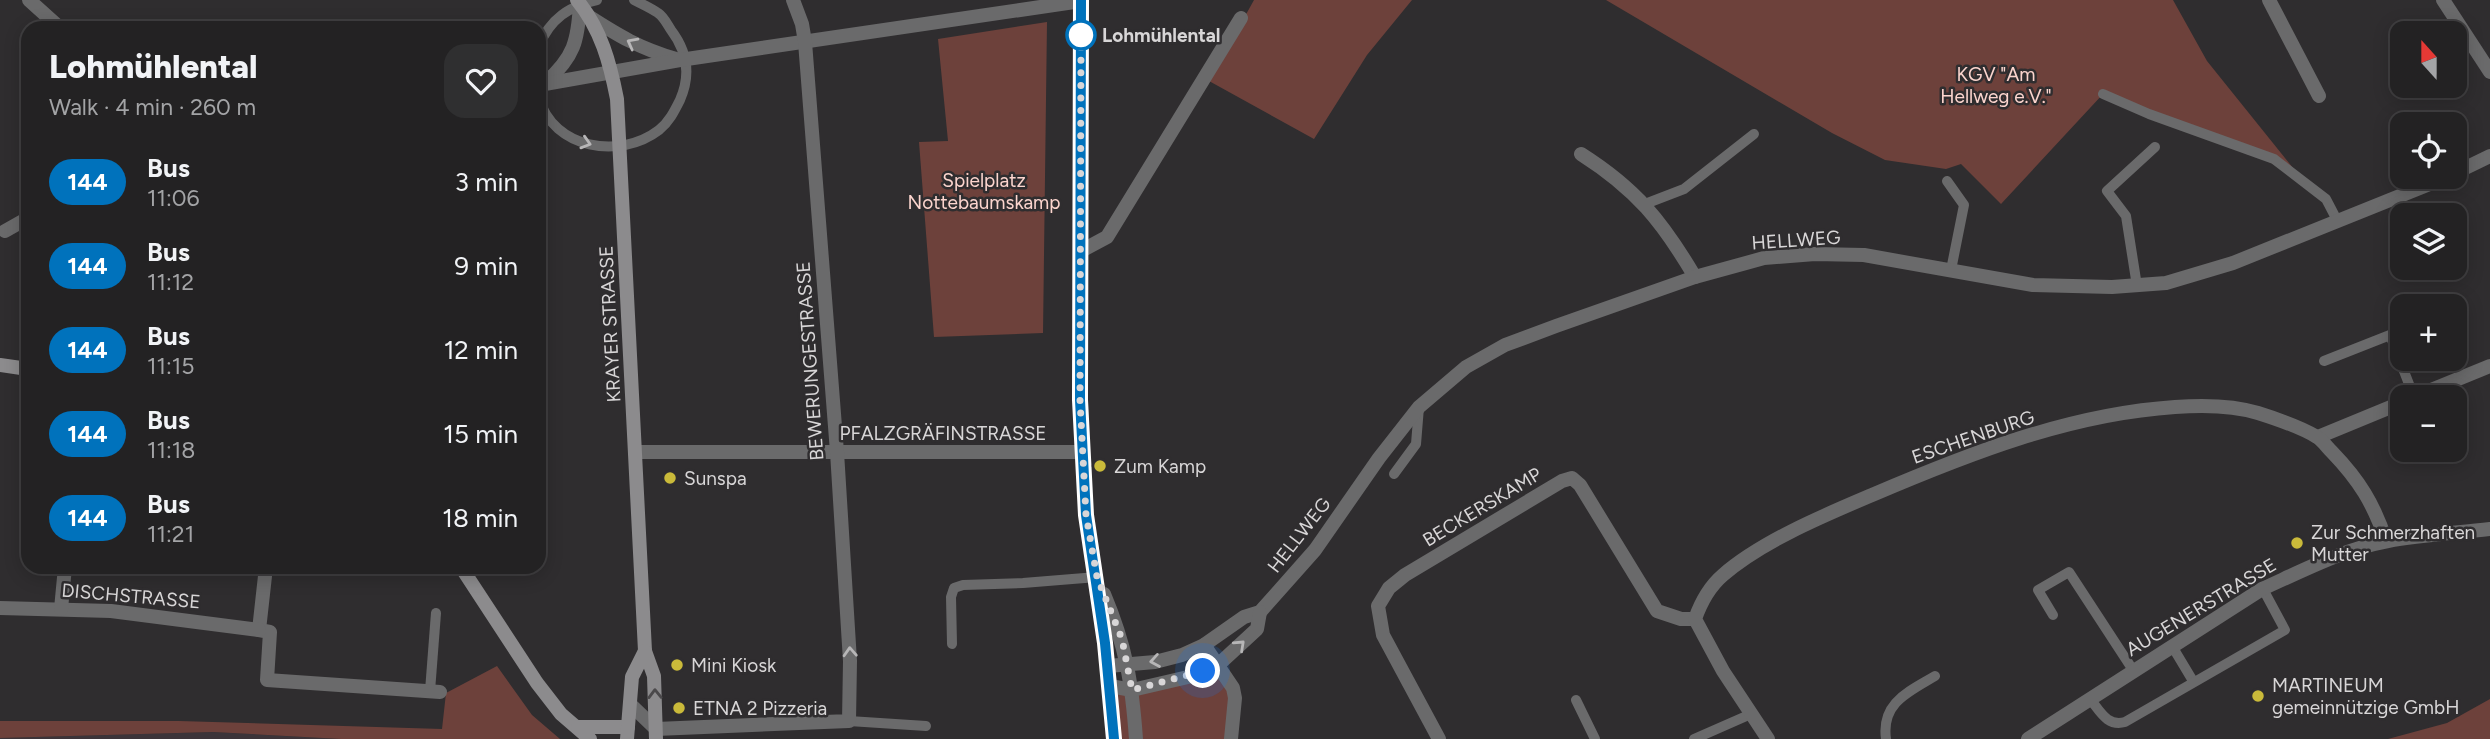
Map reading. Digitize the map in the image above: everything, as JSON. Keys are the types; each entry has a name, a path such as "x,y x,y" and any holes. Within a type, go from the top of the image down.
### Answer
{"main road":[{"name":"KRAYER STRASSE","path":"582,7 606,52 617,99 645,651 654,676 656,734"},
{"path":"0,365 21,368"},
{"path":"466,574 537,683 561,714 590,739"},
{"name":"KRAYER STRASSE","path":"627,733 632,677 645,651"},
{"path":"578,727 627,733 638,739"}],"street":[{"path":"29,0 52,21"},
{"name":"BEWERUNGESTRASSE","path":"793,0 805,42 837,452 850,661 849,721"},
{"path":"546,83 1081,0 1082,452 1086,515 1097,577 1114,739"},
{"path":"2269,0 2319,96"},
{"path":"2443,0 2490,72"},
{"path":"546,81 561,68 573,50 582,7 629,43 683,60"},
{"path":"1081,251 1107,237 1241,18"},
{"path":"1581,155 1611,173 1645,204 1671,237 1695,277"},
{"path":"2467,167 2490,156"},
{"name":"HELLWEG","path":"1108,666 1155,662 1204,645 1244,617 1260,612 1315,550 1379,458 1419,407 1466,366 1505,345 1695,277 1764,258 1815,254 1864,255 2034,285 2137,286 2196,276 2418,189"},
{"path":"5,230 21,222"},
{"path":"2443,385 2490,366"},
{"name":"ESCHENBURG","path":"1695,619 1702,600 1723,575 1765,547 1812,521 1974,453 2106,416 2155,408 2207,405 2256,412 2318,437 2351,472 2376,511 2386,541"},
{"path":"2318,437 2390,407"},
{"name":"PFALZGRÄFINSTRASSE","path":"635,452 1082,452"},
{"name":"BECKERSKAMP","path":"1439,739 1383,635 1378,606 1390,588 1405,575 1562,481 1572,478 1580,485 1657,611 1681,619 1695,619"},
{"name":"AUGENERSTRASSE","path":"2028,739 2263,589 2313,565 2386,541 2490,528"},
{"path":"61,609 64,574"},
{"path":"265,574 258,630 270,632 267,680 435,692"},
{"path":"1097,577 1122,639 1132,690 1136,739"},
{"name":"DISCHSTRASSE","path":"0,608 61,609 172,617 258,630"},
{"name":"HELLWEG","path":"1110,686 1132,690 1188,677 1218,666 1257,629 1260,612"},
{"path":"1695,619 1723,671 1768,739"},
{"path":"1204,645 1229,680 1235,698 1231,739"},
{"path":"630,704 656,734 849,721"}],"lane":[{"path":"546,30 558,16 597,0"},
{"path":"546,114 558,130 575,141 598,147 640,141 659,130 672,117 687,78 681,43 660,15 634,0"},
{"path":"2103,93 2149,114 2274,159 2326,199 2337,222"},
{"path":"1645,204 1684,189 1754,134"},
{"path":"2137,286 2126,216 2107,191 2155,147"},
{"path":"1947,181 1964,205 1951,270"},
{"path":"2324,361 2390,335 2409,385"},
{"path":"1394,474 1416,444 1419,407"},
{"path":"2053,615 2038,590 2069,572 2133,670"},
{"path":"952,644 951,597 954,588 963,585 1097,577"},
{"path":"2090,699 2107,720 2117,724 2124,722 2285,630 2263,589"},
{"path":"435,692 436,613"},
{"path":"2172,646 2193,681"},
{"path":"1886,739 1887,716 1900,696 1935,676"},
{"path":"1576,700 1595,739"},
{"path":"1694,739 1751,714"},
{"path":"849,721 926,726"}],"shaded area":[{"path":"213,732 341,739 0,739 0,738"}],"green space":[{"path":"1254,0 1412,0 1367,55 1314,139 1209,81"},
{"name":"KGV \"Am Hellweg e.V.\"","path":"1606,0 2173,0 2207,61 2301,178 2222,138 2103,94 2001,204 1961,164 1946,169 1885,160 1832,133"},
{"name":"Spielplatz Nottebaumskamp","path":"1047,22 1043,333 934,337 919,142 948,141 938,39"},
{"path":"497,666 532,715 560,739 341,739 213,732 0,738 0,721 179,721 442,729 446,693"},
{"path":"1217,667 1231,689 1229,739 1116,739 1112,688"},
{"path":"2490,699 2490,739 2388,739 2447,723"}],"bus line":[{"name":"144","path":"1081,0 1082,452 1086,515 1097,577 1114,739"}],"place":[{"name":"Lohmühlental","path":"1081,35"},
{"name":"Zum Kamp","path":"1100,466"},
{"name":"Sunspa","path":"670,478"},
{"name":"Zur Schmerzhaften Mutter","path":"2297,543"},
{"name":"Mini Kiosk","path":"677,665"},
{"name":"MARTINEUM gemeinnützige GmbH","path":"2258,696"},
{"name":"ETNA 2 Pizzeria","path":"679,708"}],"route":[{"path":"1081,35 1080,400 1086,515 1097,577 1122,639 1132,690 1203,671"}]}
